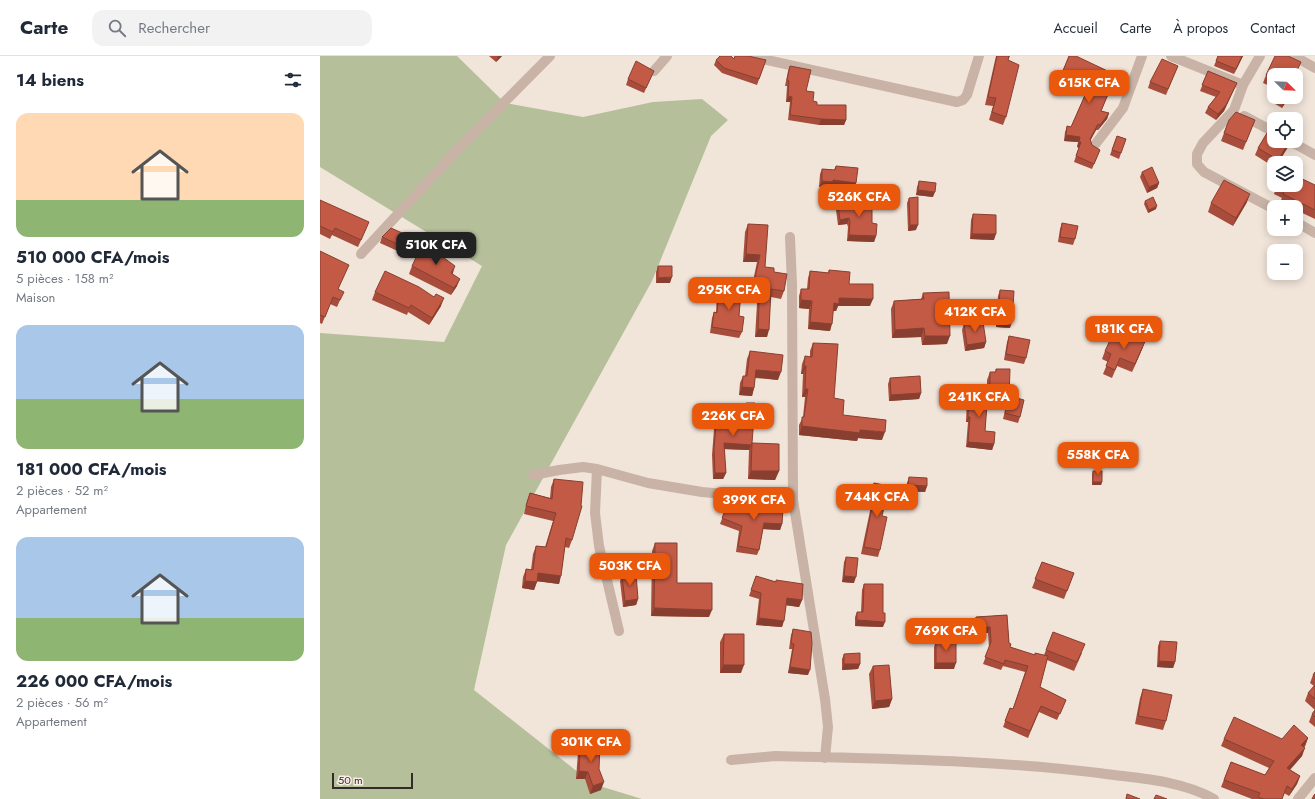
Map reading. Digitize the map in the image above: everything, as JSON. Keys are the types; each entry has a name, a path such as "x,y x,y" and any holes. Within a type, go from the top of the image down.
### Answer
{"street":[{"path":"361,254 460,147 550,56"},
{"path":"654,71 668,56"},
{"path":"749,56 957,102 963,100 967,95 979,56"},
{"path":"1094,146 1123,108 1142,56"},
{"path":"1171,56 1243,85"},
{"path":"1260,56 1243,85 1234,110 1203,143 1197,154 1197,164 1204,172 1267,205"},
{"path":"1294,56 1315,68"},
{"path":"1234,110 1267,128"},
{"path":"1302,148 1315,155"},
{"path":"1303,226 1315,233"},
{"path":"790,237 792,284 793,500 825,700 828,728 825,758"},
{"path":"533,475 559,470 583,468 597,469 648,483 694,491 793,500"},
{"path":"597,469 595,513 599,546 619,631"},
{"path":"731,760 775,756 1056,767 1163,781 1214,799"},
{"path":"1298,799 1315,778"}],"green space":[{"path":"320,56 457,56 505,103 583,117 653,102 702,99 728,120 711,136 652,281 506,545 474,690 593,784 642,799 320,799 320,333 444,342 482,266 320,167"}],"building":[{"path":"720,56 731,56 734,59 735,56 748,56 766,60 759,79 724,68 716,60"},
{"path":"997,56 1009,56 1008,60 1019,65 1006,117 992,112 996,98 988,97"},
{"path":"1069,56 1076,56 1116,75 1101,111 1109,113 1100,125 1098,124 1090,139 1092,145 1100,150 1094,164 1076,156 1081,142 1079,142 1080,137 1066,135 1067,126 1071,127 1090,84 1062,73"},
{"path":"1218,56 1242,56 1236,69 1216,61"},
{"path":"1275,56 1288,56 1301,62 1298,68 1269,68"},
{"path":"1162,59 1178,66 1168,89 1150,82"},
{"path":"636,61 654,71 646,88 628,79"},
{"path":"790,66 811,70 806,91 814,92 813,101 817,102 817,105 846,105 846,120 821,119 790,115 792,97 788,96 789,81 787,80"},
{"path":"1208,71 1237,83 1226,105 1218,114 1208,107 1220,92 1202,85"},
{"path":"1236,112 1255,120 1246,142 1224,133 1229,120"},
{"path":"1267,133 1267,148 1286,148 1281,156 1271,156 1258,148"},
{"path":"1117,136 1126,139 1121,153 1112,150"},
{"path":"836,166 858,168 856,183 833,180 833,182 822,181 822,169 835,170"},
{"path":"1152,167 1159,183 1149,187 1142,172"},
{"path":"1303,179 1315,185 1315,210 1303,204 1303,200 1295,200 1283,194 1284,192 1303,192"},
{"path":"1224,180 1250,194 1236,218 1211,203"},
{"path":"919,181 936,183 935,192 918,190"},
{"path":"918,197 918,225 910,225 909,198"},
{"path":"1153,197 1157,206 1149,210 1145,201"},
{"path":"320,200 369,222 361,240 335,228 333,232 320,226"},
{"path":"849,201 872,201 872,223 877,224 876,236 849,235 849,218 840,220 838,205 849,203"},
{"path":"973,214 996,215 996,234 972,234"},
{"path":"1062,223 1078,226 1075,239 1060,237"},
{"path":"748,224 768,225 765,267 774,268 774,272 787,274 784,291 771,289 769,330 758,329 760,279 755,278 760,255 746,254"},
{"path":"391,228 418,240 413,251 382,237"},
{"path":"422,245 445,256 444,258 455,266 451,273 460,279 454,288 412,266"},
{"path":"320,251 349,265 338,289 344,292 340,300 333,297 325,317 320,315"},
{"path":"658,266 672,266 672,277 658,278"},
{"path":"829,270 850,272 849,284 873,284 873,299 839,298 839,304 834,303 832,324 810,322 812,301 801,300 801,289 809,289 810,271 829,273"},
{"path":"385,271 419,287 434,297 436,294 444,298 432,318 411,305 409,308 375,292"},
{"path":"719,289 741,291 739,316 744,317 742,332 712,327 714,312 717,313"},
{"path":"1000,290 1014,291 1012,322 998,321"},
{"path":"949,292 950,336 925,336 924,328 895,330 894,301 924,299 923,293"},
{"path":"983,322 986,342 967,345 964,324"},
{"path":"1113,334 1130,342 1134,334 1146,339 1135,364 1120,358 1115,370 1106,366 1111,354 1105,351"},
{"path":"1009,336 1030,340 1026,358 1006,354"},
{"path":"813,343 838,344 834,398 844,400 843,415 886,420 885,432 860,430 860,433 802,426 802,417 804,417 808,389 805,389 805,356 812,357"},
{"path":"750,351 783,355 781,372 756,370 754,388 742,387 743,376 747,376"},
{"path":"996,369 1010,369 1009,397 990,396 990,372 996,372"},
{"path":"920,376 921,393 891,395 890,378"},
{"path":"969,390 988,391 985,431 995,432 994,444 968,442 970,417 968,417"},
{"path":"1009,396 1024,400 1020,417 1005,413"},
{"path":"746,403 755,403 752,443 751,445 724,443 726,473 715,473 714,449 716,424 745,425"},
{"path":"752,443 779,444 779,471 751,471"},
{"path":"1093,471 1102,471 1102,482 1093,482"},
{"path":"909,477 927,478 927,486 908,485"},
{"path":"554,479 583,482 582,506 572,540 566,538 561,576 538,573 537,582 525,581 526,569 533,570 536,546 546,547 556,513 526,506 530,493 552,499"},
{"path":"874,483 889,486 882,516 887,517 880,550 864,547 874,498 870,497"},
{"path":"759,498 781,500 778,509 783,509 782,524 764,523 759,550 738,546 742,526 722,518 728,503 755,514"},
{"path":"655,543 677,543 677,583 712,583 712,610 654,608"},
{"path":"846,557 858,558 856,577 844,576"},
{"path":"1042,562 1074,573 1067,591 1035,579"},
{"path":"636,574 638,599 625,601 622,576"},
{"path":"756,576 776,582 776,580 803,584 802,600 787,598 784,621 759,618 761,593 751,590"},
{"path":"864,584 883,584 883,613 885,613 885,622 857,620 857,612 863,612"},
{"path":"1007,615 1009,643 1011,644 1010,647 1035,655 1035,653 1048,656 1040,687 1066,700 1060,714 1041,706 1030,731 1005,721 1010,708 1013,709 1028,666 1005,660 1004,664 985,657 991,642 990,627 975,627 976,617"},
{"path":"793,629 811,632 812,643 810,670 790,667 794,644 791,643"},
{"path":"1053,632 1085,644 1077,662 1046,650"},
{"path":"724,634 744,634 744,665 723,665"},
{"path":"936,641 956,642 956,663 936,663"},
{"path":"1160,641 1177,642 1175,662 1159,661"},
{"path":"860,653 860,664 844,664 844,654"},
{"path":"889,665 892,699 875,701 873,666"},
{"path":"1315,685 1315,699 1308,693"},
{"path":"1143,689 1172,695 1166,721 1138,716"},
{"path":"1315,710 1315,717 1312,714"},
{"path":"1234,717 1282,739 1294,725 1308,738 1301,745 1305,748 1287,768 1300,776 1292,789 1287,786 1282,799 1264,799 1258,797 1260,793 1224,780 1231,762 1265,775 1274,761 1224,739"},
{"path":"580,745 600,745 599,769 604,782 593,786 588,772 579,771"},
{"path":"1127,794 1140,799 1126,799"},
{"path":"1156,795 1167,799 1154,799"}]}
